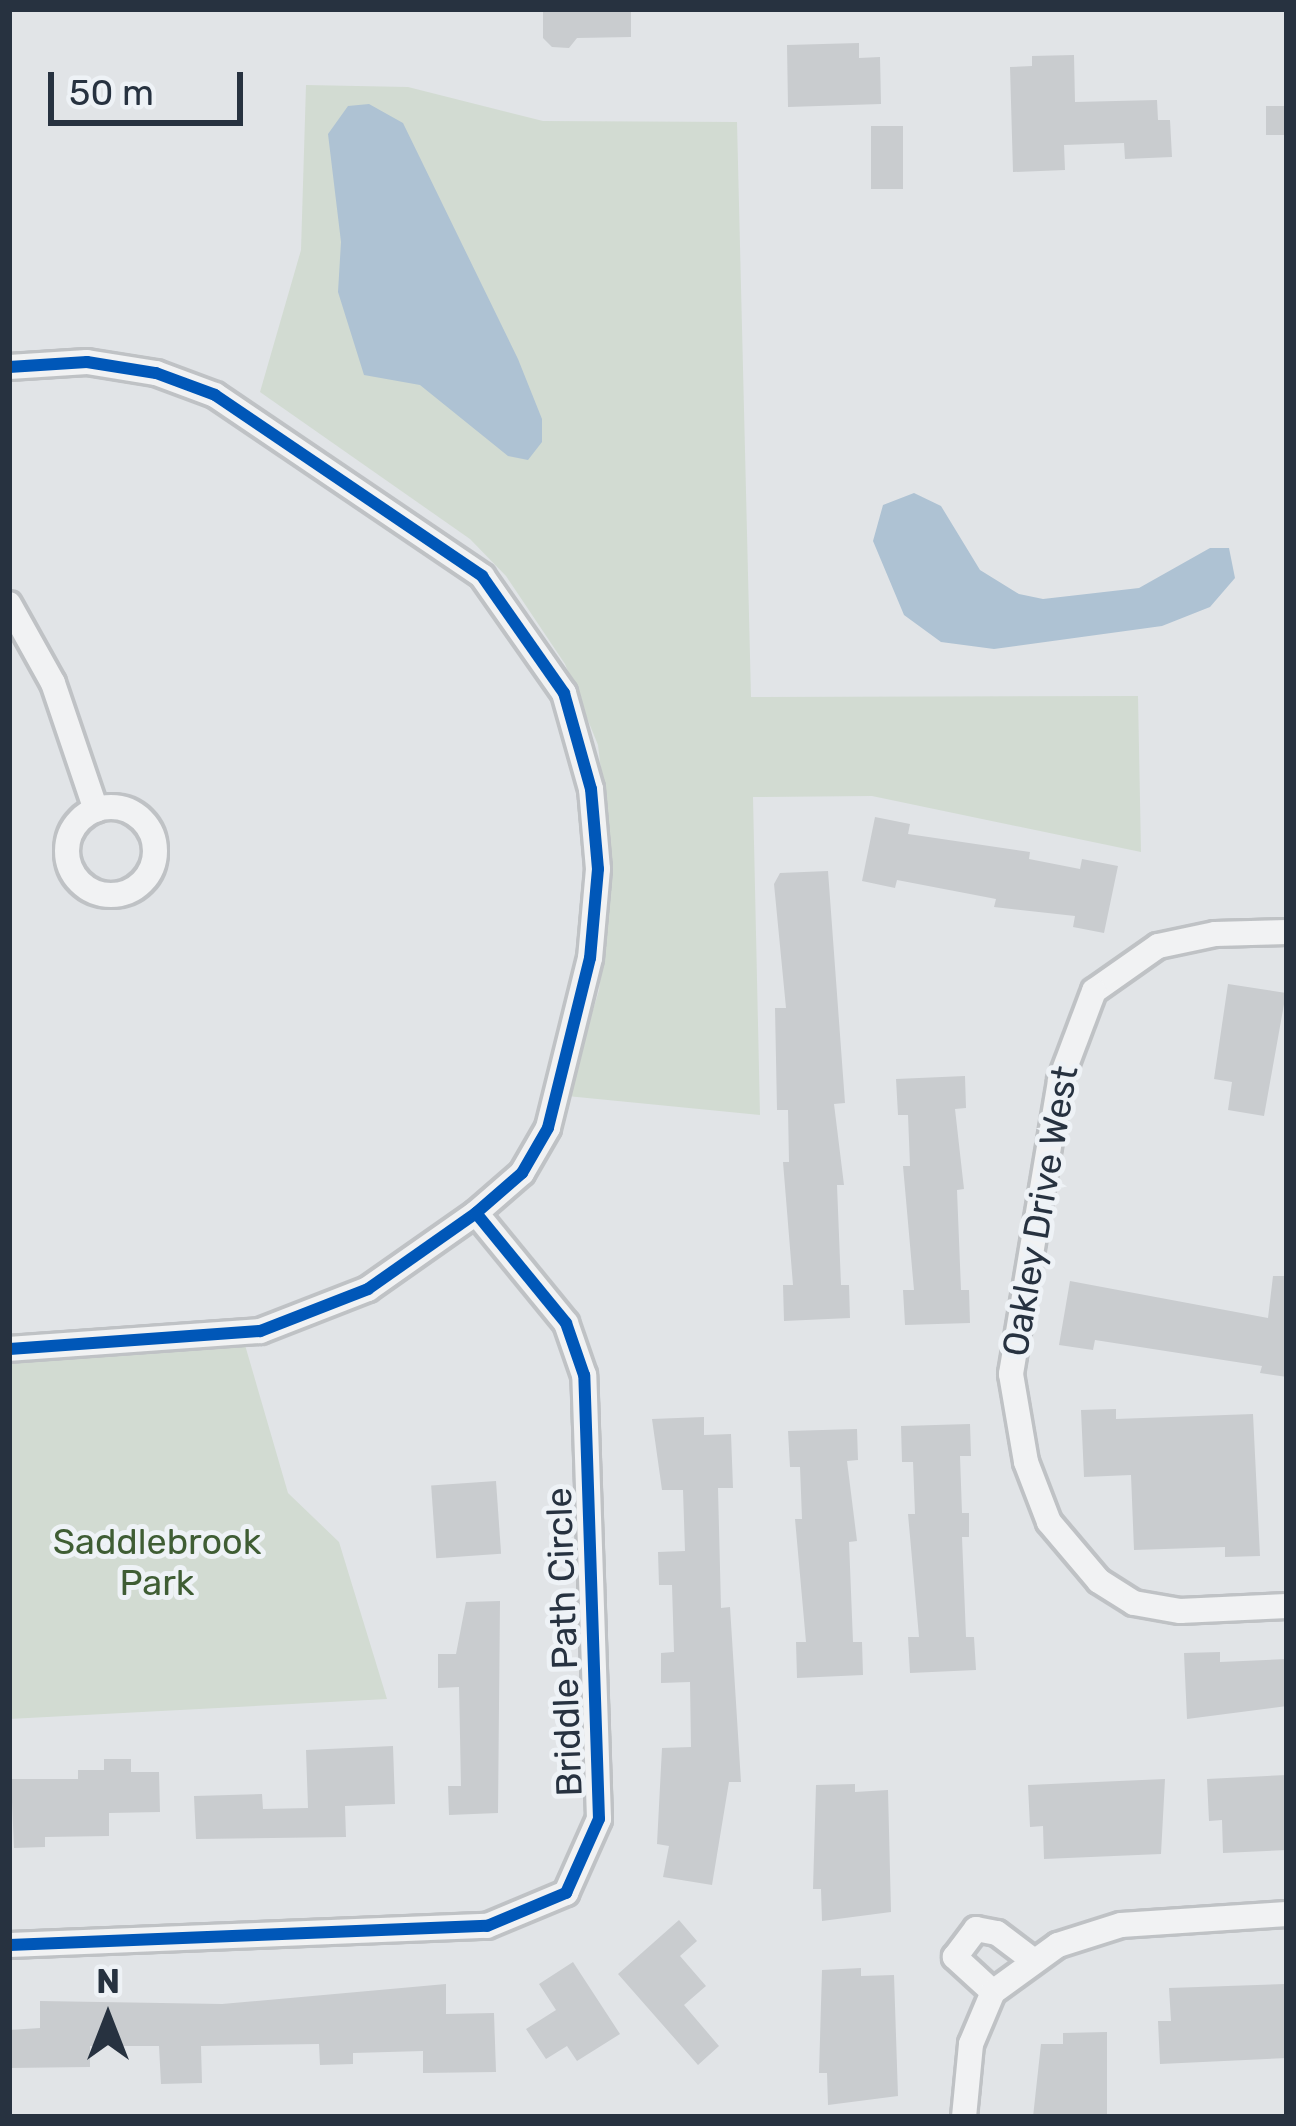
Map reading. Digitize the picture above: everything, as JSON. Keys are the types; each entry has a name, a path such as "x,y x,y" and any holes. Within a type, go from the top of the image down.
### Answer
{"street":[{"path":"9,367 87,362 156,373 255,418 482,576 565,693 597,826 590,958 548,1128 522,1173 476,1213 368,1289 260,1331 9,1349"},
{"path":"9,604 53,683 95,809"},
{"name":"Oakley Drive West","path":"1287,932 1215,934 1146,951 1094,992 1065,1060 1011,1374 1025,1462 1049,1522 1099,1581 1134,1603 1180,1610 1287,1606"},
{"name":"Briddle Path Circle","path":"9,1945 487,1926 566,1893 599,1820 584,1376 566,1323 476,1213"},
{"path":"964,2117 970,2044 993,1992 1027,1966 1071,1939 1121,1925 1287,1914"},
{"path":"993,1992 955,1957 976,1929 997,1933 1027,1966"}],"green space":[{"path":"306,85 408,87 543,121 737,122 751,697 1138,696 1141,852 872,796 753,797 760,1115 567,1096 599,990 613,872 598,745 565,664 506,576 470,539 260,392 301,250"},
{"name":"Saddlebrook Park","path":"245,1345 288,1493 339,1542 387,1699 9,1719 9,1361"}],"water":[{"path":"369,104 403,123 518,359 542,419 542,442 528,460 508,456 420,385 364,375 338,292 341,242 328,134 348,106"},
{"path":"914,493 941,506 980,570 1019,594 1043,599 1139,588 1210,548 1229,548 1235,578 1210,607 1162,626 994,649 941,642 904,615 873,541 883,505"}],"building":[{"path":"543,9 631,9 631,37 577,38 569,48 552,47 543,38"},
{"path":"859,43 859,58 880,57 881,104 788,107 787,45"},
{"path":"1074,55 1075,102 1157,100 1158,120 1170,120 1172,157 1125,159 1124,143 1064,145 1065,170 1013,172 1010,67 1032,66 1032,56"},
{"path":"1266,106 1287,106 1287,135 1266,135"},
{"path":"871,126 903,126 903,189 871,189"},
{"path":"875,817 910,824 908,834 1030,852 1029,859 1080,869 1082,859 1118,866 1104,933 1073,927 1075,916 994,907 996,899 897,880 895,888 862,881"},
{"path":"828,871 845,1103 834,1104 844,1185 837,1185 841,1285 849,1285 850,1318 784,1321 783,1285 793,1285 783,1162 789,1162 788,1110 777,1110 775,1008 786,1008 774,884 780,873"},
{"path":"1228,984 1286,993 1264,1116 1228,1110 1232,1082 1214,1079"},
{"path":"965,1076 966,1108 955,1109 964,1189 957,1190 961,1290 969,1290 970,1323 905,1325 903,1290 914,1290 903,1166 910,1166 908,1115 898,1115 896,1079"},
{"path":"1273,1276 1287,1276 1287,1377 1260,1373 1262,1366 1095,1340 1093,1350 1059,1345 1070,1281 1268,1318"},
{"path":"1116,1409 1116,1419 1253,1414 1260,1556 1225,1557 1225,1547 1134,1550 1131,1475 1084,1477 1081,1410"},
{"path":"704,1417 704,1435 731,1434 733,1488 718,1488 721,1608 730,1607 741,1782 729,1782 712,1885 663,1877 669,1846 657,1844 662,1748 691,1747 690,1682 661,1683 661,1653 674,1652 672,1585 659,1585 658,1552 685,1551 683,1490 662,1490 652,1419"},
{"path":"970,1424 971,1456 960,1456 962,1513 969,1513 969,1537 962,1537 966,1637 974,1637 976,1670 910,1673 908,1637 919,1637 908,1514 915,1514 913,1462 902,1462 901,1426"},
{"path":"857,1429 858,1460 847,1461 857,1541 849,1542 853,1642 862,1642 863,1675 797,1678 796,1642 806,1642 795,1519 802,1519 800,1467 790,1467 788,1431"},
{"path":"496,1481 501,1554 436,1558 431,1486"},
{"path":"500,1601 498,1813 449,1815 448,1786 461,1786 459,1687 438,1688 438,1654 456,1654 466,1602"},
{"path":"1220,1652 1220,1662 1287,1659 1287,1706 1187,1719 1184,1653"},
{"path":"393,1746 395,1804 345,1806 346,1837 196,1839 194,1796 262,1794 263,1809 308,1808 306,1750"},
{"path":"104,1759 131,1759 131,1772 159,1772 160,1812 109,1813 109,1836 45,1837 45,1847 14,1848 11,1779 78,1779 78,1770 104,1770"},
{"path":"1287,1775 1287,1850 1223,1853 1222,1820 1209,1821 1207,1779"},
{"path":"1165,1779 1161,1854 1044,1859 1043,1826 1030,1827 1028,1785"},
{"path":"855,1784 855,1792 888,1790 891,1912 822,1921 821,1889 813,1889 816,1785"},
{"path":"679,1920 697,1941 680,1956 706,1986 684,2005 719,2046 698,2065 618,1974"},
{"path":"573,1962 620,2034 577,2061 567,2046 546,2059 526,2029 556,2010 539,1984"},
{"path":"861,1968 861,1976 894,1975 898,2096 828,2105 827,2073 819,2073 822,1970"},
{"path":"446,1984 446,2014 494,2013 496,2072 423,2073 423,2051 353,2053 353,2064 320,2065 319,2044 201,2046 202,2083 161,2084 159,2046 90,2046 90,2067 9,2068 9,2030 40,2028 40,2001 222,2004"},
{"path":"1285,1984 1287,2058 1160,2064 1158,2021 1171,2021 1169,1988"},
{"path":"1107,2032 1107,2117 1033,2117 1041,2044 1063,2044 1063,2033"}],"cycle path":[{"path":"9,367 87,362 156,373 215,395 482,576 564,693 591,789 598,869 590,958 548,1128 522,1173 476,1213 368,1289 260,1331 9,1349"},
{"path":"9,1945 487,1926 566,1893 599,1819 584,1375 566,1323 476,1213"}]}
